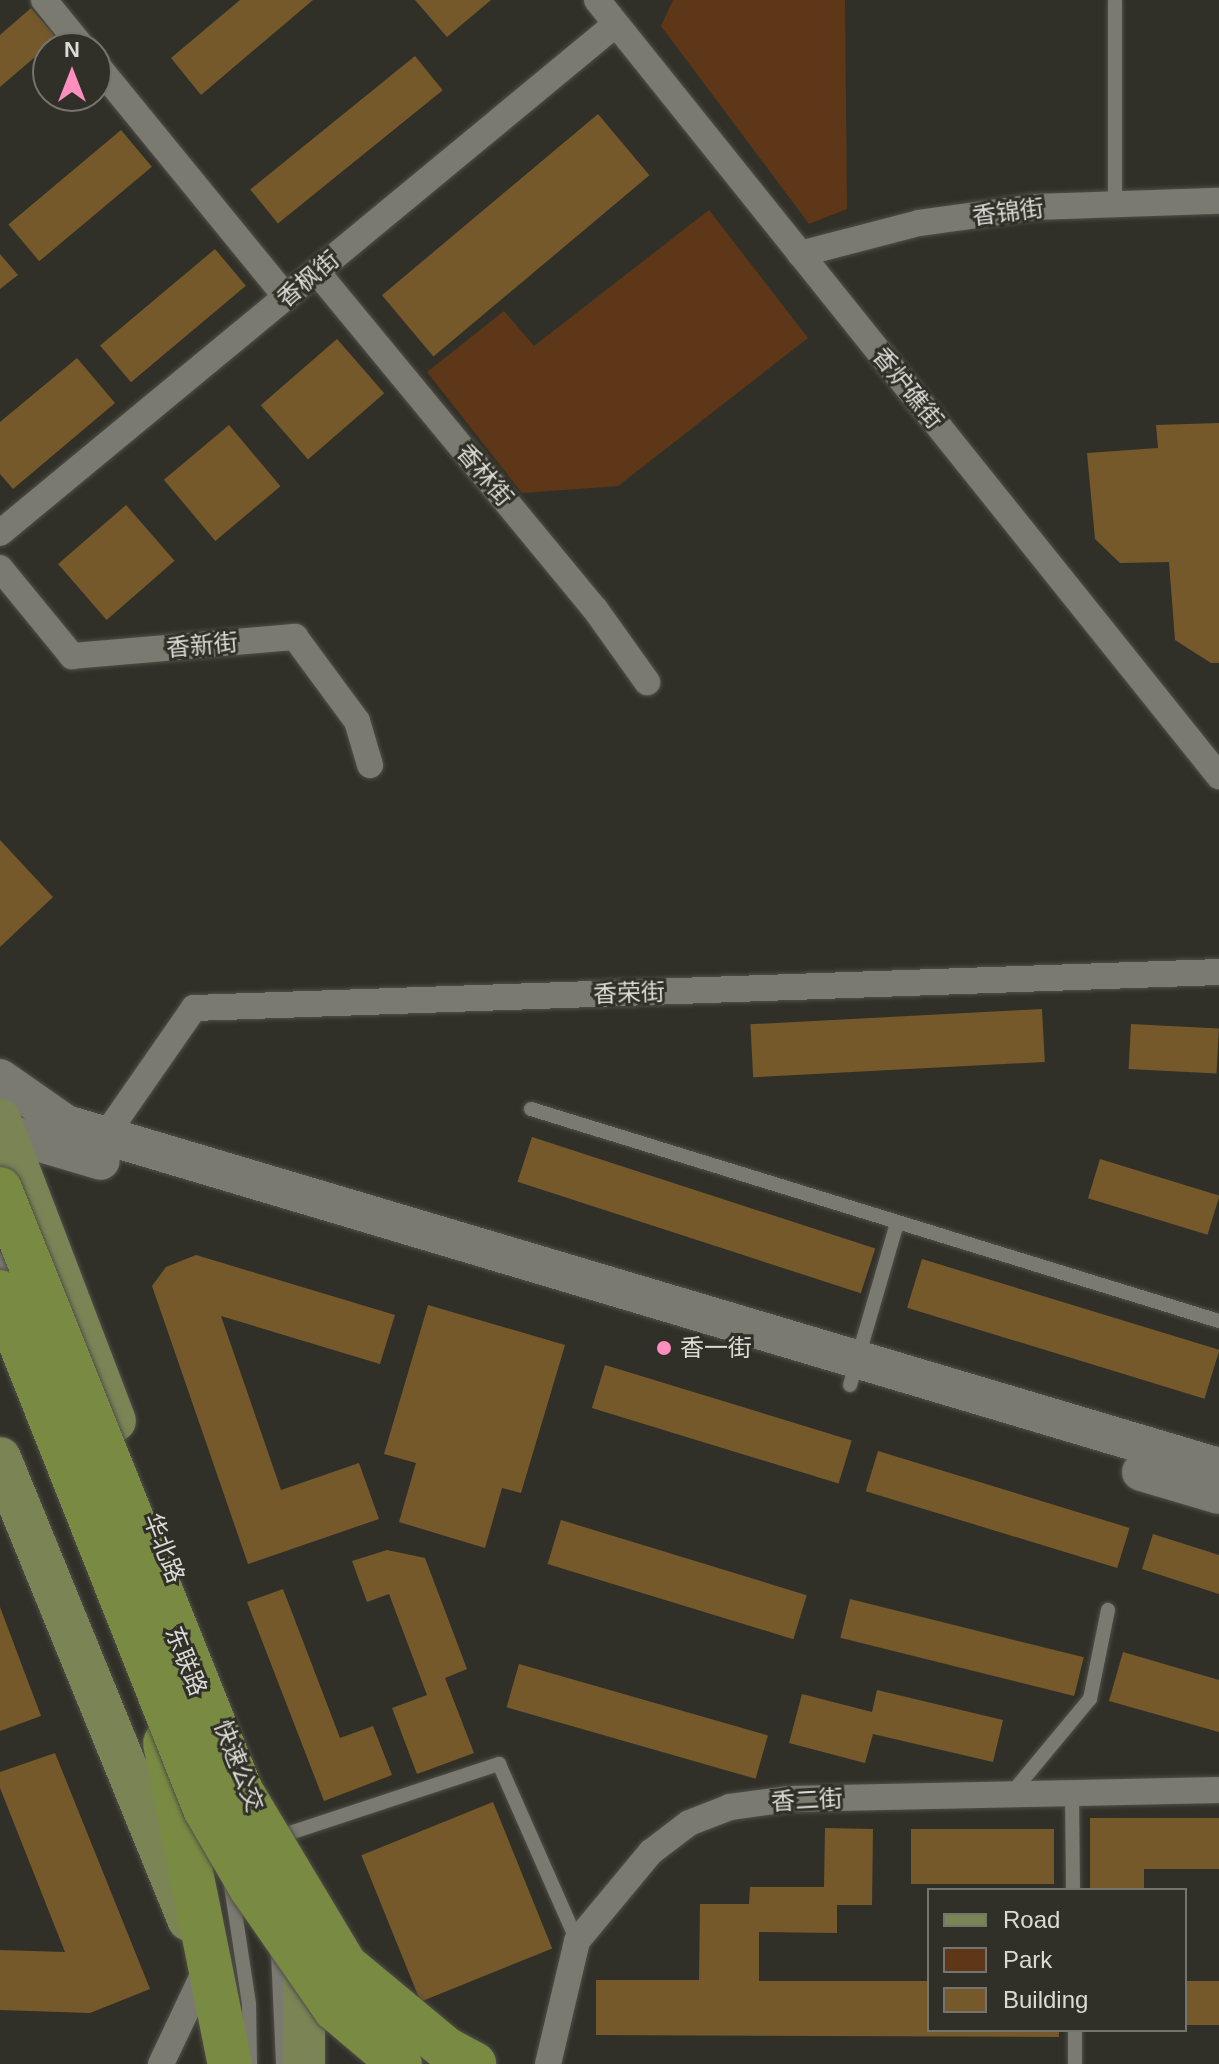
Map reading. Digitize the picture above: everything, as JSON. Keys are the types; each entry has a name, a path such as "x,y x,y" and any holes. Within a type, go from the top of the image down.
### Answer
{"highway":[{"name":"东联路","path":"0,1189 241,1791 345,1965 446,2049 474,2064"},
{"name":"东联路","path":"0,1292 152,1686 205,1809 251,1888 335,2009 400,2064"},
{"path":"152,1686 230,2064"}],"main road":[{"name":"华北路","path":"1,1128 260,1838 304,1944 304,2064"},
{"path":"0,1458 205,1971 211,2064"}],"street":[{"path":"44,0 70,32"},
{"name":"香炉礁街","path":"597,0 1219,776"},
{"name":"香枫街","path":"0,533 616,24"},
{"path":"112,84 286,297"},
{"name":"香锦街","path":"800,254 919,223 1034,207 1219,201"},
{"name":"香林街","path":"317,272 595,609 647,682"},
{"name":"香新街","path":"0,568 72,656 295,637 357,721 370,765"},
{"name":"香荣街","path":"105,1136 194,1008 1219,972"},
{"path":"0,1078 66,1124 854,1372 1219,1495"},
{"path":"1,1128 854,1372 1219,1467"},
{"name":"香二街","path":"548,2064 577,1941 651,1852 689,1823 730,1807 789,1799 1219,1790"},
{"path":"161,2064 205,1971"}],"lane":[{"path":"1115,0 1115,204"},
{"path":"531,1109 1219,1321"},
{"path":"854,1372 897,1223"},
{"name":"快速公交","path":"0,1227 233,1813"},
{"name":"快速公交","path":"0,1259 168,1697 229,1875 249,2004 250,2064"},
{"path":"1011,1795 1090,1699 1108,1610"},
{"path":"260,1838 499,1764 577,1941"},
{"path":"1072,1793 1073,1888"},
{"name":"快速公交","path":"260,1838 279,1958 283,2064"},
{"path":"1075,2032 1075,2064"}],"green space":[{"path":"673,0 845,0 847,209 809,224 661,26"},
{"path":"709,210 808,338 618,486 522,493 427,372 504,311 534,346"}],"building":[{"path":"240,0 313,0 201,95 171,58"},
{"path":"415,0 491,0 447,37"},
{"path":"31,8 52,32 32,32 32,59 0,87 0,35"},
{"path":"415,56 443,90 278,224 250,189"},
{"path":"598,114 649,175 433,357 382,295"},
{"path":"121,130 152,167 39,261 8,224"},
{"path":"215,249 246,286 131,382 100,345"},
{"path":"0,254 18,275 0,289"},
{"path":"337,339 384,393 308,460 261,405"},
{"path":"77,358 115,403 13,489 0,474 0,422"},
{"path":"1219,423 1219,663 1211,663 1175,640 1169,562 1120,563 1095,539 1087,453 1158,448 1156,425"},
{"path":"229,425 280,486 215,541 164,480"},
{"path":"126,505 175,561 107,620 58,564"},
{"path":"0,840 53,897 0,947"},
{"path":"1042,1009 1045,1062 753,1077 750,1024"},
{"path":"1131,1024 1219,1029 1217,1074 1129,1069"},
{"path":"532,1137 875,1249 861,1293 517,1182"},
{"path":"1100,1159 1219,1195 1208,1235 1088,1198"},
{"path":"196,1255 395,1315 380,1364 221,1316 281,1490 359,1463 379,1519 248,1564 152,1286 166,1267"},
{"path":"922,1259 1219,1350 1204,1399 907,1308"},
{"path":"428,1305 565,1345 521,1493 502,1488 485,1548 399,1522 416,1463 384,1454"},
{"path":"605,1365 852,1440 839,1483 592,1408"},
{"path":"878,1451 1130,1528 1117,1568 866,1491"},
{"path":"561,1520 807,1595 793,1639 548,1564"},
{"path":"1153,1534 1219,1555 1219,1594 1142,1569"},
{"path":"387,1550 425,1558 467,1669 445,1678 474,1753 417,1774 392,1708 427,1695 389,1594 367,1602 352,1561"},
{"path":"283,1589 340,1738 373,1726 392,1775 324,1801 247,1602"},
{"path":"850,1599 1084,1657 1074,1696 840,1638"},
{"path":"0,1607 41,1716 0,1731"},
{"path":"1123,1652 1219,1680 1219,1732 1109,1701"},
{"path":"519,1664 768,1735 756,1779 507,1707"},
{"path":"877,1690 1003,1720 993,1762 873,1734 865,1763 789,1743 802,1694 872,1712"},
{"path":"55,1753 150,1989 90,2013 0,2010 0,1950 65,1952 0,1788 0,1772"},
{"path":"493,1802 552,1948 421,2002 361,1855"},
{"path":"1090,1818 1219,1818 1219,1869 1144,1869 1144,1888 1090,1888"},
{"path":"825,1828 873,1829 872,1905 837,1905 837,1933 759,1932 759,1981 927,1981 927,2032 1059,2032 1059,2037 596,2035 596,1980 699,1980 700,1904 749,1904 750,1887 824,1887"},
{"path":"911,1829 1054,1829 1054,1884 911,1884"},
{"path":"1187,1981 1219,1981 1219,2025 1187,2025"}],"place":[{"name":"香一街","path":"664,1348"}]}
